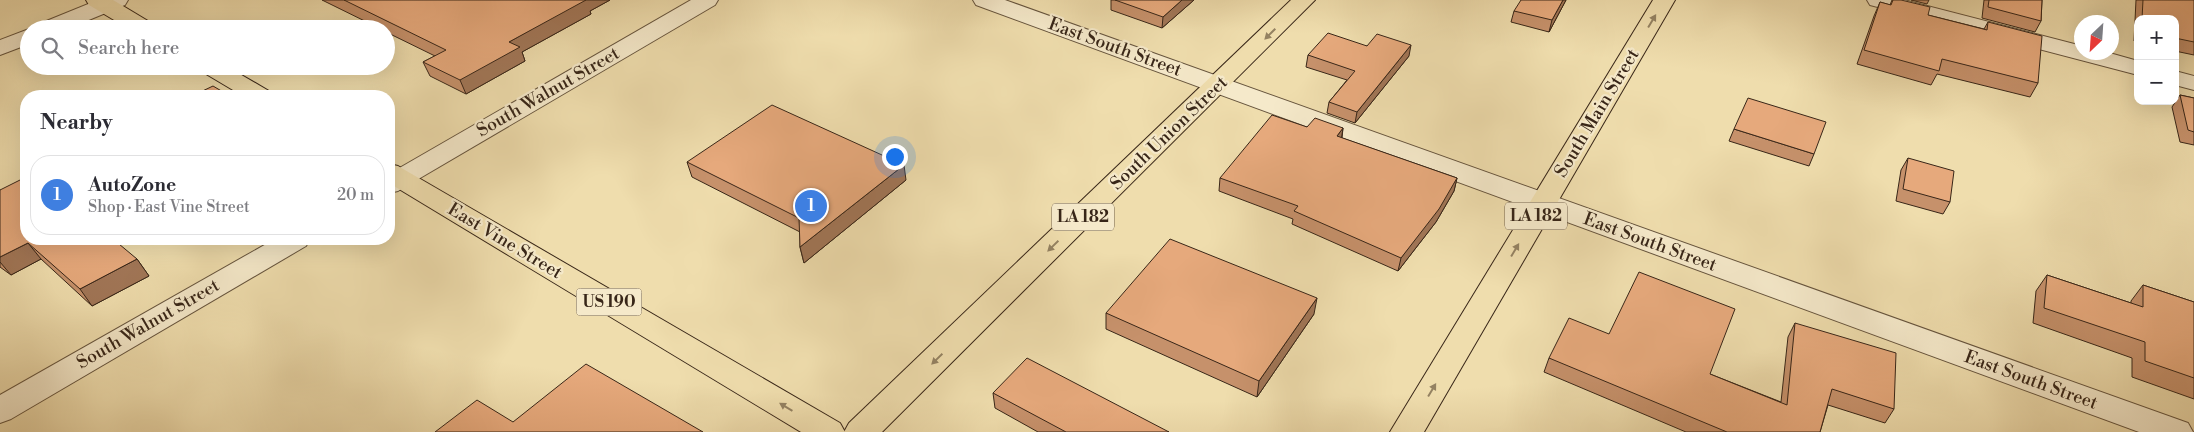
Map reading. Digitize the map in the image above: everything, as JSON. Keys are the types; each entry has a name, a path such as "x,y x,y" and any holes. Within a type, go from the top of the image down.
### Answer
{"main road":[{"name":"South Union Street","path":"862,432 1304,0"},
{"name":"South Main Street","path":"1407,432 1664,0"},
{"path":"106,2 132,20"},
{"path":"224,75 250,90"},
{"name":"East Vine Street","path":"395,181 828,432"}],"street":[{"name":"South Walnut Street","path":"395,177 707,0"},
{"name":"East South Street","path":"984,0 2176,432"},
{"path":"1878,0 2134,67"},
{"path":"67,20 106,2"},
{"path":"0,48 20,40"},
{"path":"2179,79 2194,82"},
{"name":"South Walnut Street","path":"0,410 286,245"}],"building":[{"path":"344,0 586,0 509,42 520,47 460,80 423,62 446,50 395,25 395,20 385,20"},
{"path":"1115,0 1182,0 1163,17"},
{"path":"1521,0 1563,0 1552,20 1514,11"},
{"path":"1893,0 1930,7 1928,15 1987,30 1988,22 2042,36 2038,83 1942,59 1939,71 1864,50 1880,2 1891,5"},
{"path":"1989,0 2042,0 2041,21 1988,7"},
{"path":"2143,0 2194,0 2194,42 2179,39 2179,15 2142,15"},
{"path":"1328,33 1367,46 1377,34 1411,45 1357,112 1329,102 1355,71 1308,55"},
{"path":"213,86 220,90 205,90"},
{"path":"2180,95 2194,98 2194,132 2188,130"},
{"path":"1748,98 1826,122 1814,154 1734,129"},
{"path":"772,105 904,165 800,247 799,218 687,162"},
{"path":"1272,115 1307,127 1315,118 1343,128 1337,136 1457,178 1439,209 1401,258 1294,211 1298,206 1220,178"},
{"path":"1908,158 1954,171 1950,202 1903,189"},
{"path":"20,180 20,245 24,245 0,257 0,190"},
{"path":"1170,239 1317,298 1259,381 1106,313"},
{"path":"30,245 120,245 137,259 80,289"},
{"path":"1639,272 1735,309 1710,374 1787,405 1795,323 1896,353 1894,409 1832,389 1820,432 1727,432 1549,358 1569,318 1609,334"},
{"path":"2047,275 2143,307 2143,285 2194,302 2194,378 2145,361 2145,342 2044,308"},
{"path":"1027,358 1169,432 1066,432 993,393"},
{"path":"586,364 703,432 435,432 477,400 513,422"}],"place":[{"name":"AutoZone","path":"811,206"}]}
